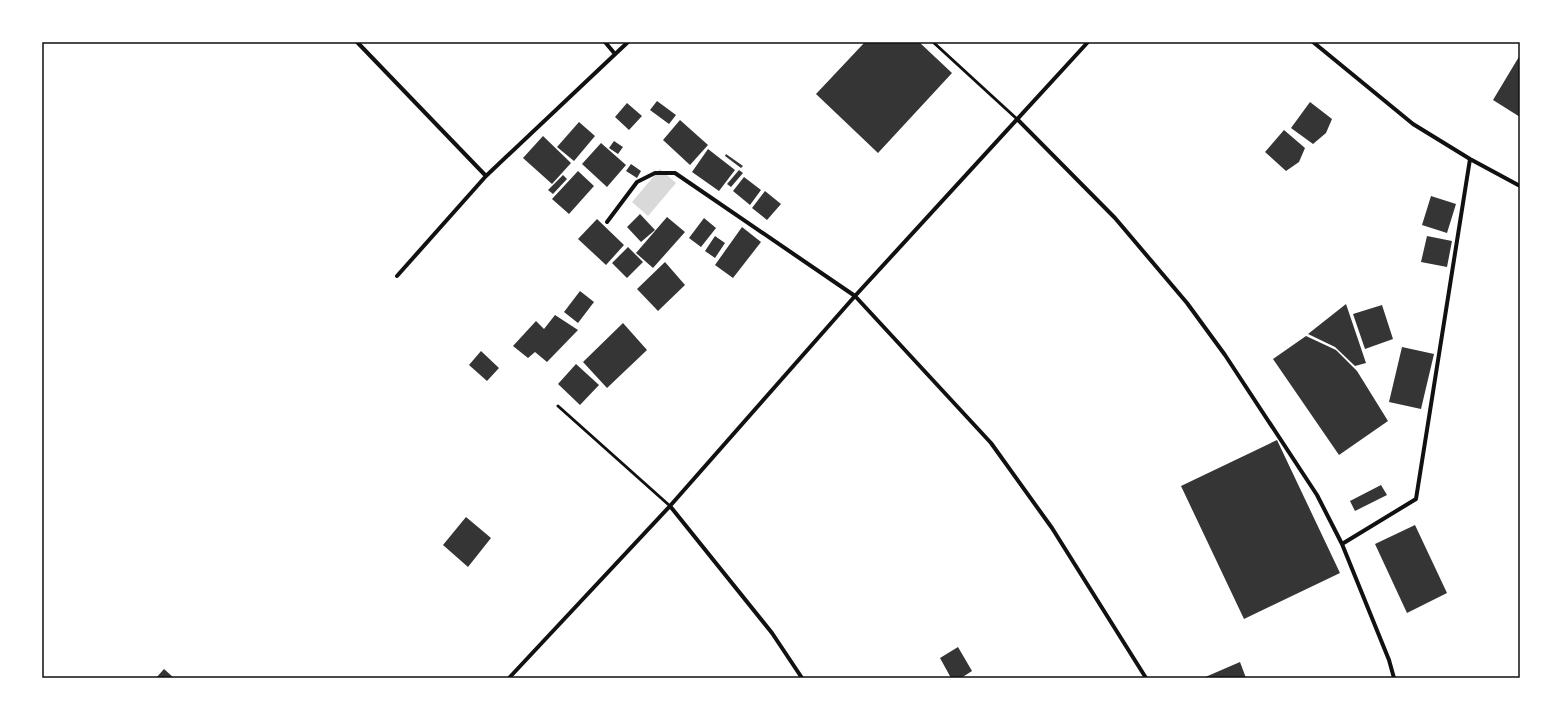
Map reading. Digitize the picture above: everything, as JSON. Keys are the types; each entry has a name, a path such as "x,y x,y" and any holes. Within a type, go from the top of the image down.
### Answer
{"street":[{"path":"357,42 486,176"},
{"path":"605,42 615,54"},
{"path":"396,276 486,176 628,42"},
{"path":"509,678 670,506 856,296 1016,119 1088,42"},
{"path":"1313,42 1413,124 1470,159 1520,186"},
{"path":"1016,119 1115,218 1187,303 1225,355 1317,495 1342,544 1389,660 1394,678"},
{"path":"1342,544 1416,499 1470,159"},
{"path":"607,222 637,182 655,172 675,173 856,296 991,442 1052,528 1146,678"},
{"path":"670,506 772,633 802,678"}],"lane":[{"path":"932,42 1016,119"},
{"path":"558,406 670,506"}],"shaded area":[{"path":"660,169 676,183 648,216 632,202"}],"building":[{"path":"865,42 919,42 952,73 878,153 816,94"},
{"path":"1520,55 1520,117 1493,100"},
{"path":"657,101 676,115 669,124 650,110"},
{"path":"1310,102 1332,119 1326,133 1313,144 1291,128"},
{"path":"627,103 642,116 629,130 615,117"},
{"path":"680,120 708,145 690,165 663,140"},
{"path":"579,122 595,136 574,161 557,147"},
{"path":"1284,130 1305,148 1299,162 1286,171 1265,152"},
{"path":"543,136 571,163 552,184 523,158"},
{"path":"614,141 623,147 618,154 609,148"},
{"path":"601,143 626,165 607,187 582,164"},
{"path":"708,149 735,170 719,191 692,172"},
{"path":"726,154 743,166 741,168 725,156"},
{"path":"631,164 641,171 637,178 626,171"},
{"path":"739,170 743,173 731,187 727,184"},
{"path":"578,171 594,186 569,214 552,199"},
{"path":"563,175 567,179 553,194 548,190"},
{"path":"744,177 761,190 750,205 733,191"},
{"path":"765,191 781,204 767,220 752,208"},
{"path":"1431,196 1456,204 1447,233 1422,225"},
{"path":"640,214 655,230 641,242 627,227"},
{"path":"667,217 685,232 653,268 636,253"},
{"path":"704,218 716,228 701,247 689,238"},
{"path":"597,219 624,245 606,265 578,239"},
{"path":"742,227 761,242 733,278 715,265"},
{"path":"715,236 725,243 715,258 705,251"},
{"path":"1427,236 1452,241 1447,267 1421,262"},
{"path":"628,247 643,262 627,278 612,263"},
{"path":"665,262 685,285 658,311 637,289"},
{"path":"580,291 594,302 578,323 564,312"},
{"path":"1346,304 1366,363 1355,366 1335,347 1308,334"},
{"path":"1382,305 1393,339 1365,349 1353,314"},
{"path":"555,315 578,330 547,362 535,352 528,358 513,346 536,321 544,329"},
{"path":"623,323 647,350 607,388 583,362"},
{"path":"1306,336 1336,350 1357,371 1388,421 1339,455 1273,359"},
{"path":"1402,347 1434,354 1421,409 1389,402"},
{"path":"481,351 499,368 487,381 469,365"},
{"path":"576,364 599,385 580,405 558,384"},
{"path":"1277,440 1340,573 1244,619 1181,486"},
{"path":"1381,485 1387,495 1355,511 1350,501"},
{"path":"466,517 491,538 468,567 443,545"},
{"path":"1415,525 1447,593 1407,613 1375,544"},
{"path":"958,647 972,671 961,678 951,678 940,658"},
{"path":"1240,662 1246,678 1203,678"},
{"path":"164,669 174,678 156,678"}]}
